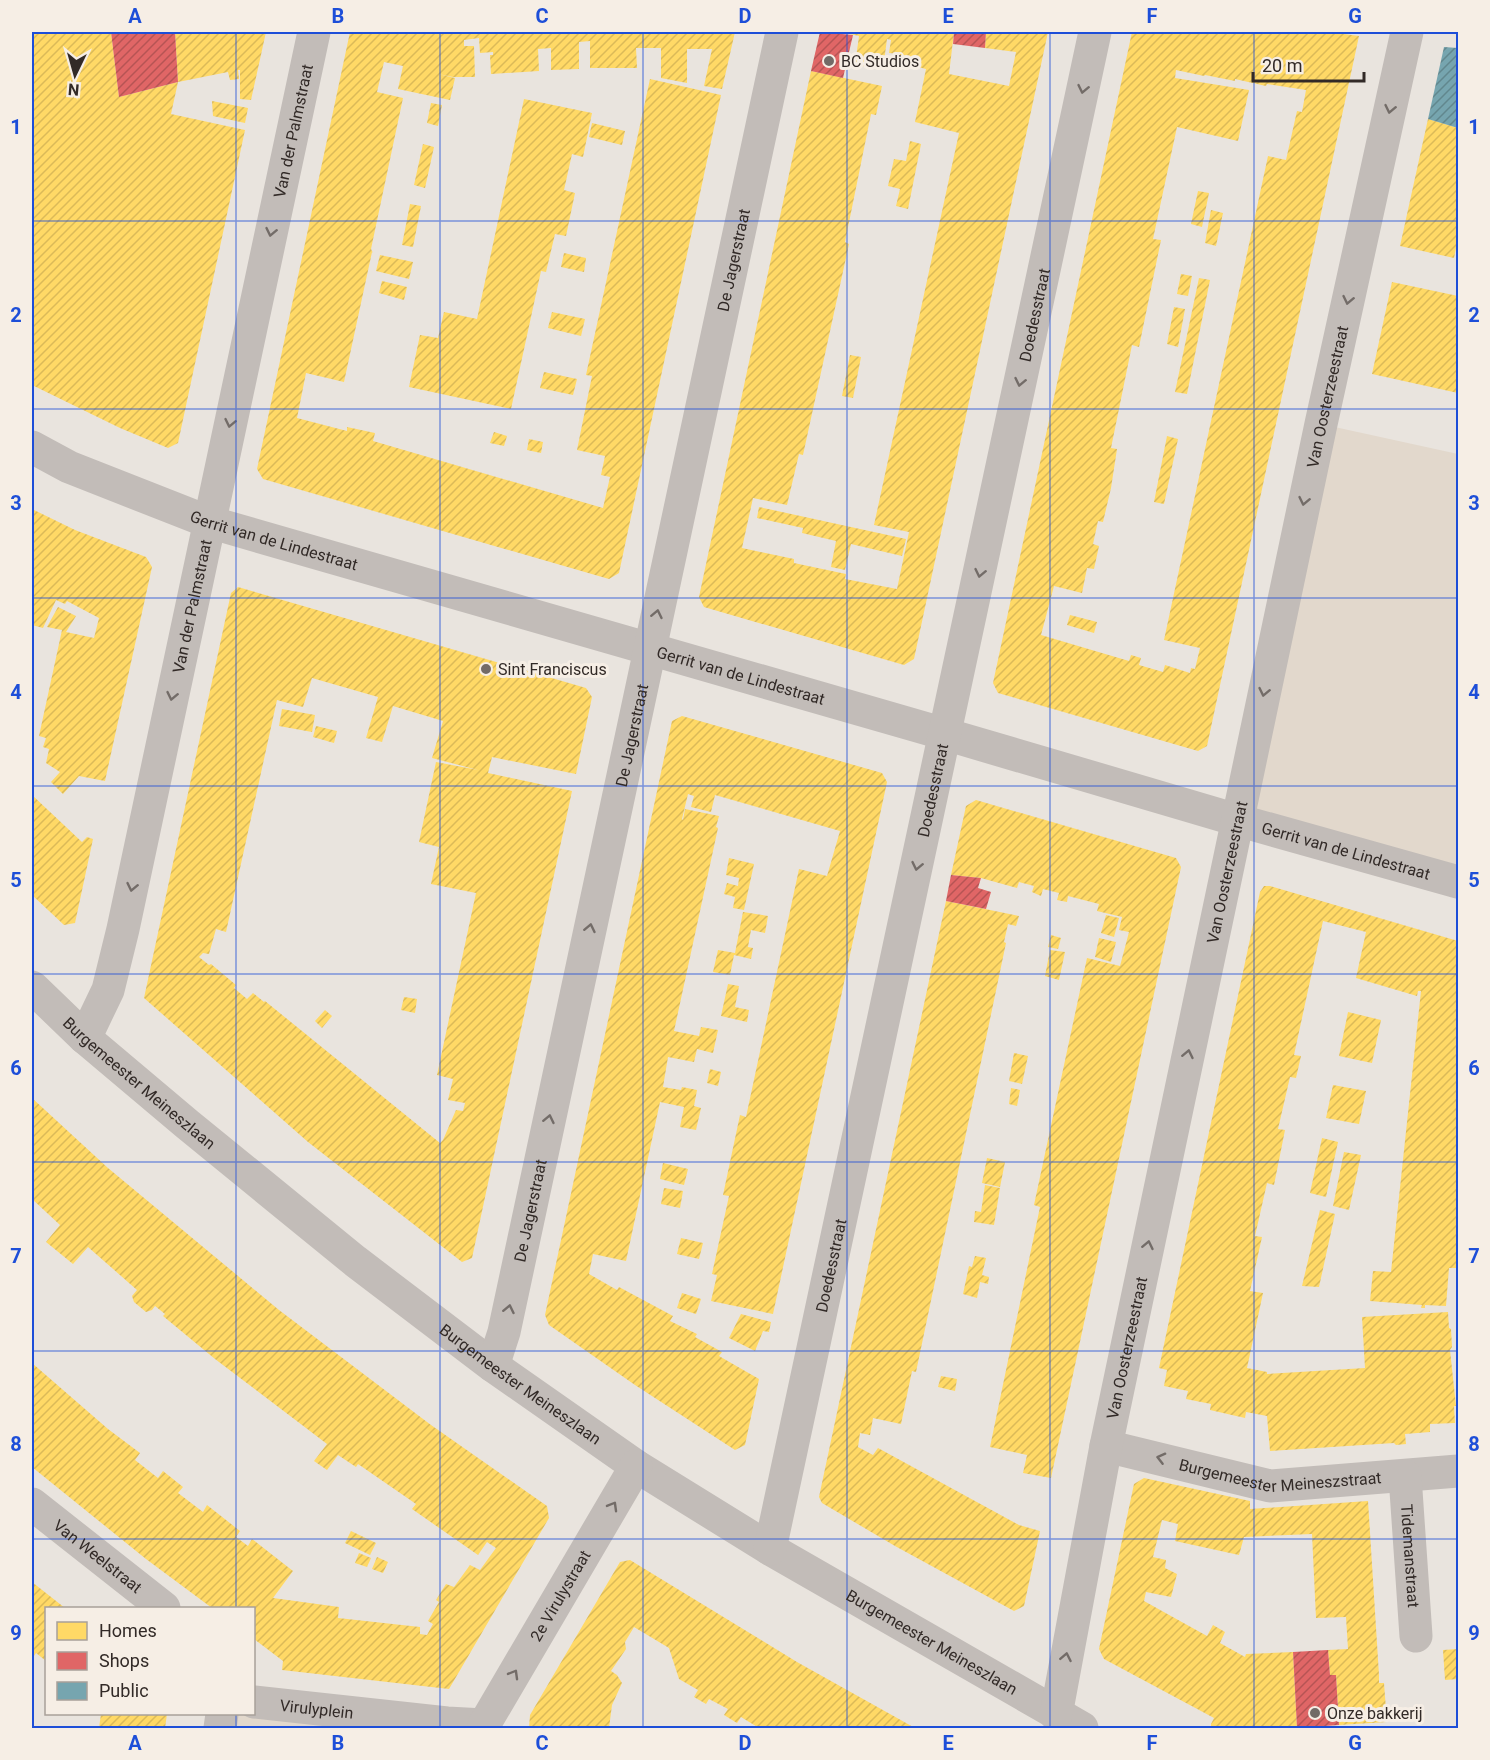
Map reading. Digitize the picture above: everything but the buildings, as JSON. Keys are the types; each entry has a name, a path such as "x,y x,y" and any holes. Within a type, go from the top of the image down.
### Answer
{"street":[{"name":"Van der Palmstraat","path":"85,1038 108,990 123,929 314,32"},
{"name":"De Jagerstraat","path":"493,1366 506,1320 782,32"},
{"name":"Doedesstraat","path":"770,1549 1095,32"},
{"name":"Van Oosterzeestraat","path":"1074,1725 1106,1446 1321,424 1407,32"},
{"name":"Gerrit van de Lindestraat","path":"32,447 69,467 209,522 1458,882"},
{"name":"Burgemeester Meineszlaan","path":"32,987 85,1038 355,1261 493,1366 636,1466 770,1549 1074,1725"},
{"name":"Burgemeester Meineszstraat","path":"1106,1446 1270,1486 1458,1471"},
{"name":"2e Virulystraat","path":"484,1727 636,1466"},
{"name":"Tidemanstraat","path":"1405,1476 1416,1636"},
{"name":"Van Weelstraat","path":"32,1504 163,1607"},
{"name":"Virulyplein","path":"255,1701 484,1727"}],"shaded area":[{"path":"1321,424 1458,454 1458,882 1237,820"},
{"path":"255,1714 484,1728 220,1728 222,1715"}],"place":[{"name":"BC Studios","path":"829,61"},
{"name":"Sint Franciscus","path":"486,669"},
{"name":"Onze bakkerij","path":"1315,1713"}]}
